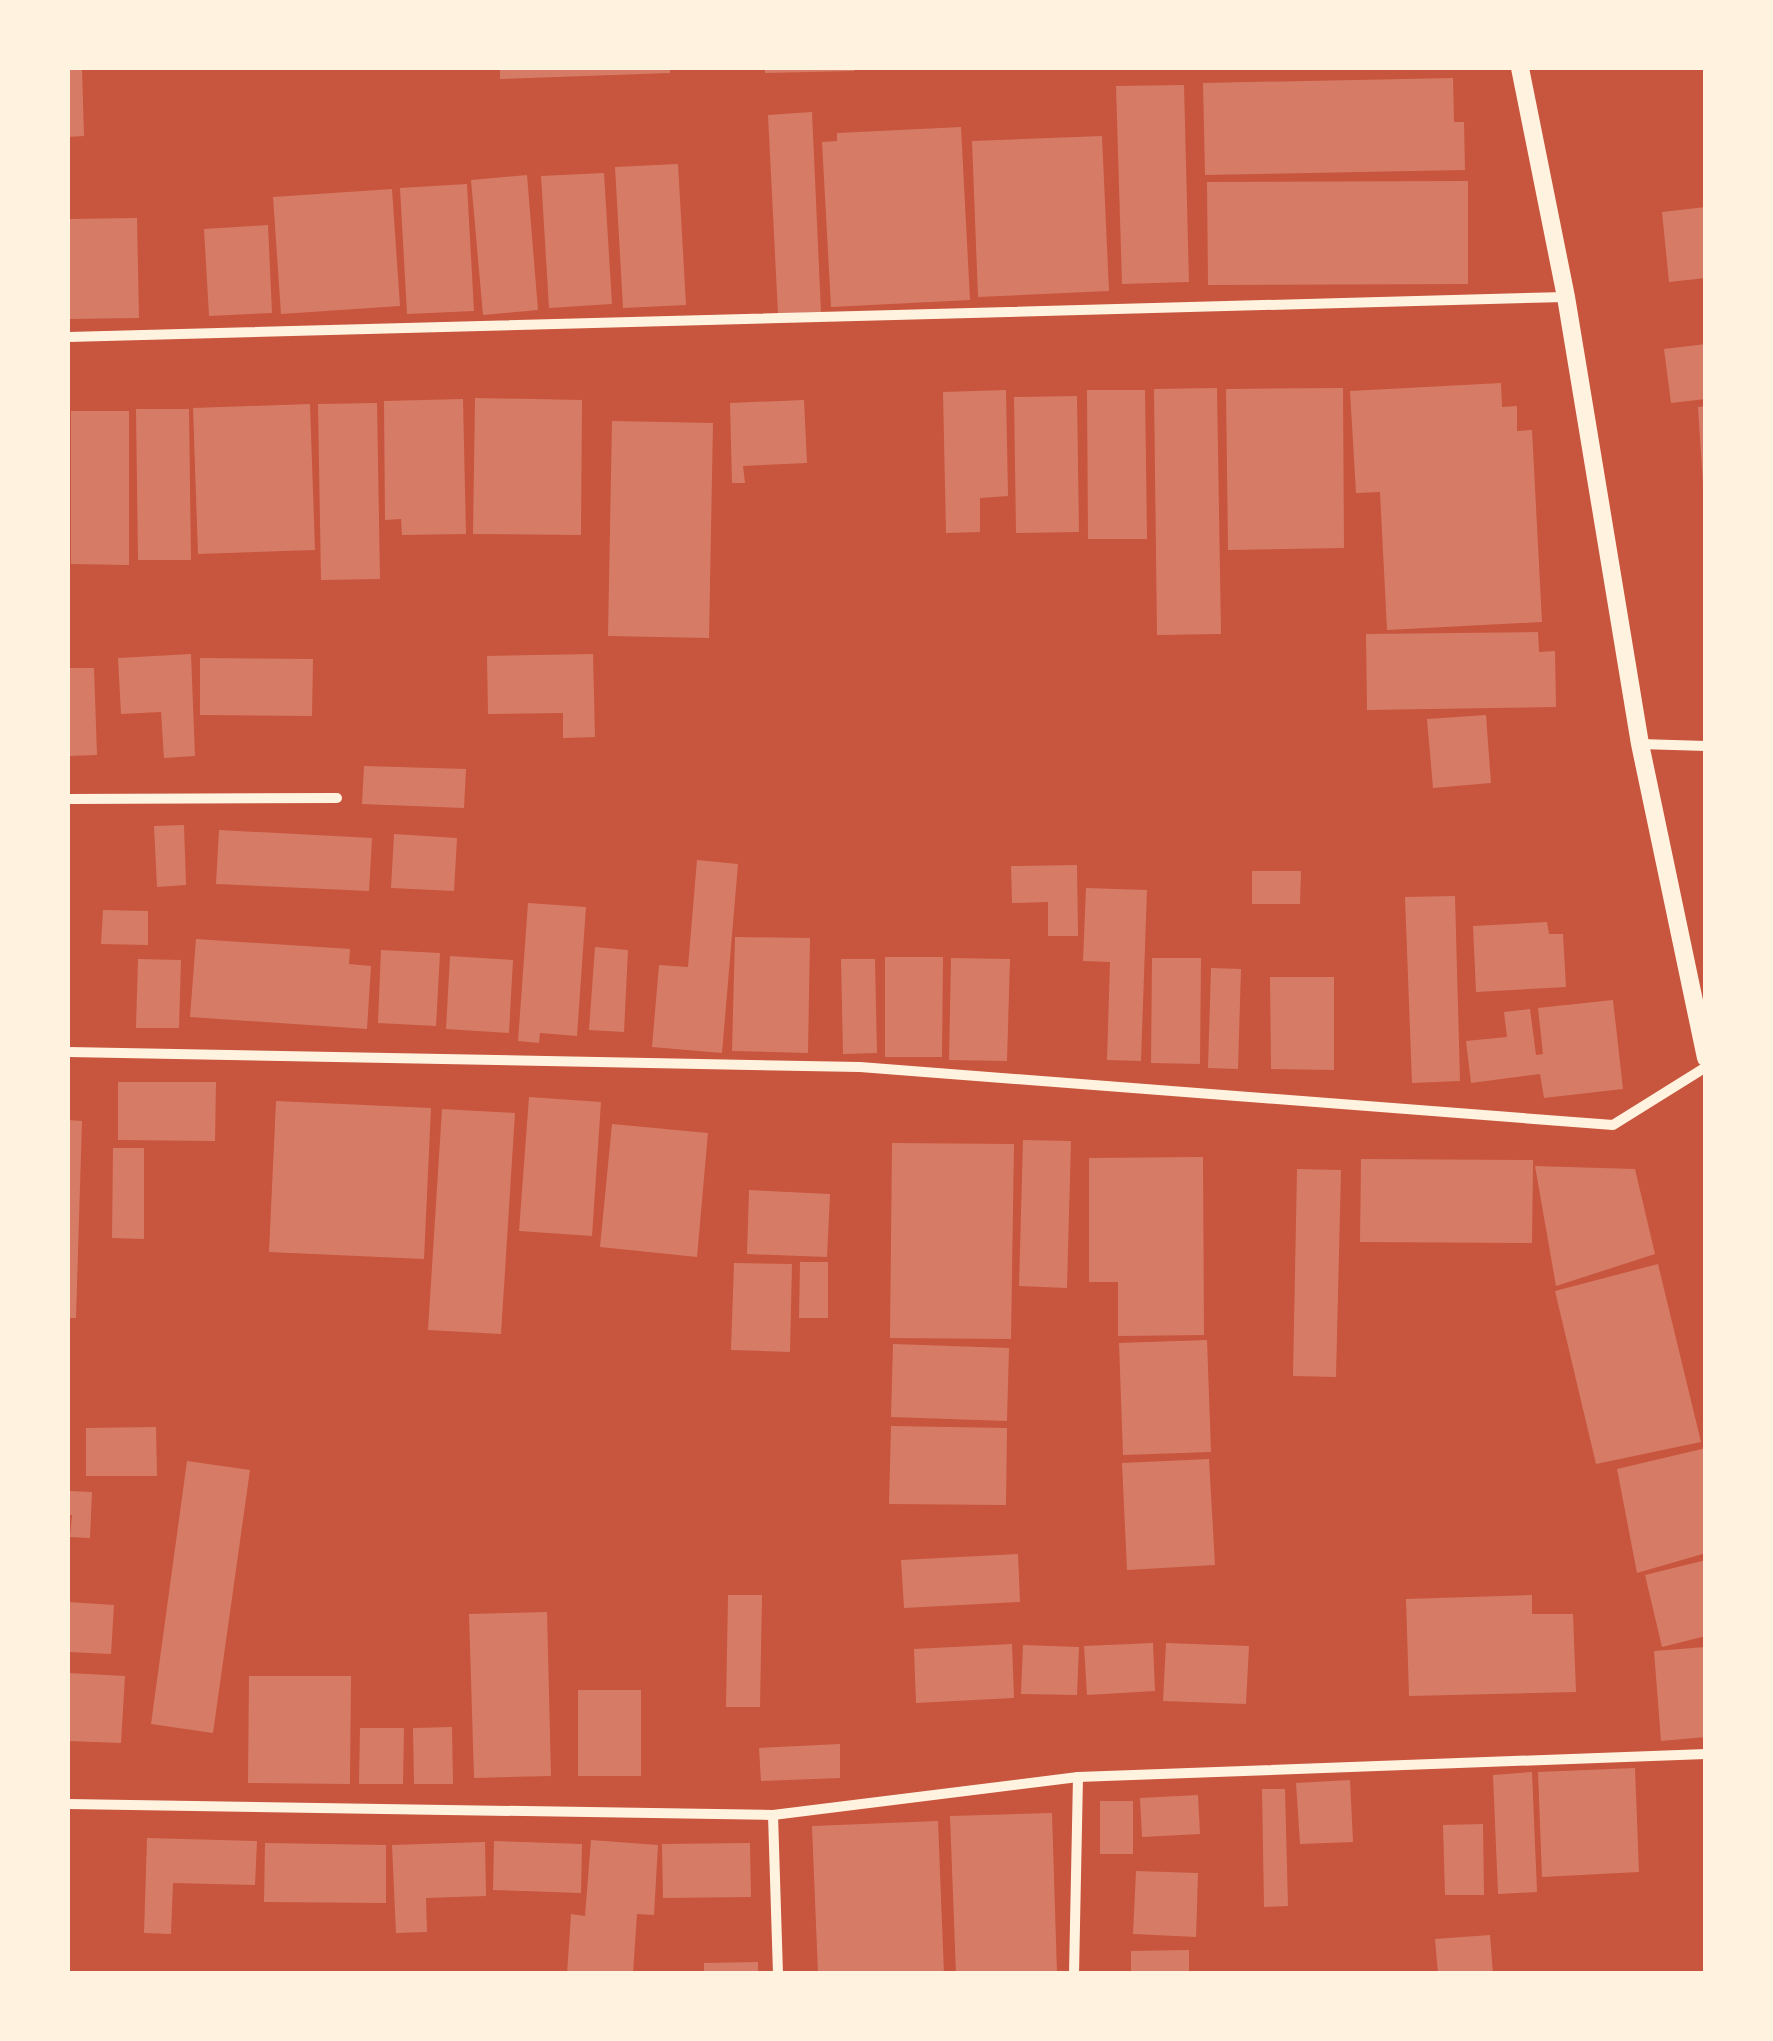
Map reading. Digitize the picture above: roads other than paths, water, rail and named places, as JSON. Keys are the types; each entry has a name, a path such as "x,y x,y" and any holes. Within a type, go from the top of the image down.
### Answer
{"street":[{"path":"1520,68 1566,297 1640,744 1706,1058"},
{"path":"68,337 1566,297"},
{"path":"1640,744 1706,746"},
{"path":"68,800 336,798"},
{"path":"68,1052 860,1067 1613,1126 1706,1067"},
{"path":"68,1804 773,1815 1078,1777 1706,1754"},
{"path":"1074,1974 1078,1777"},
{"path":"773,1815 778,1974"}]}
